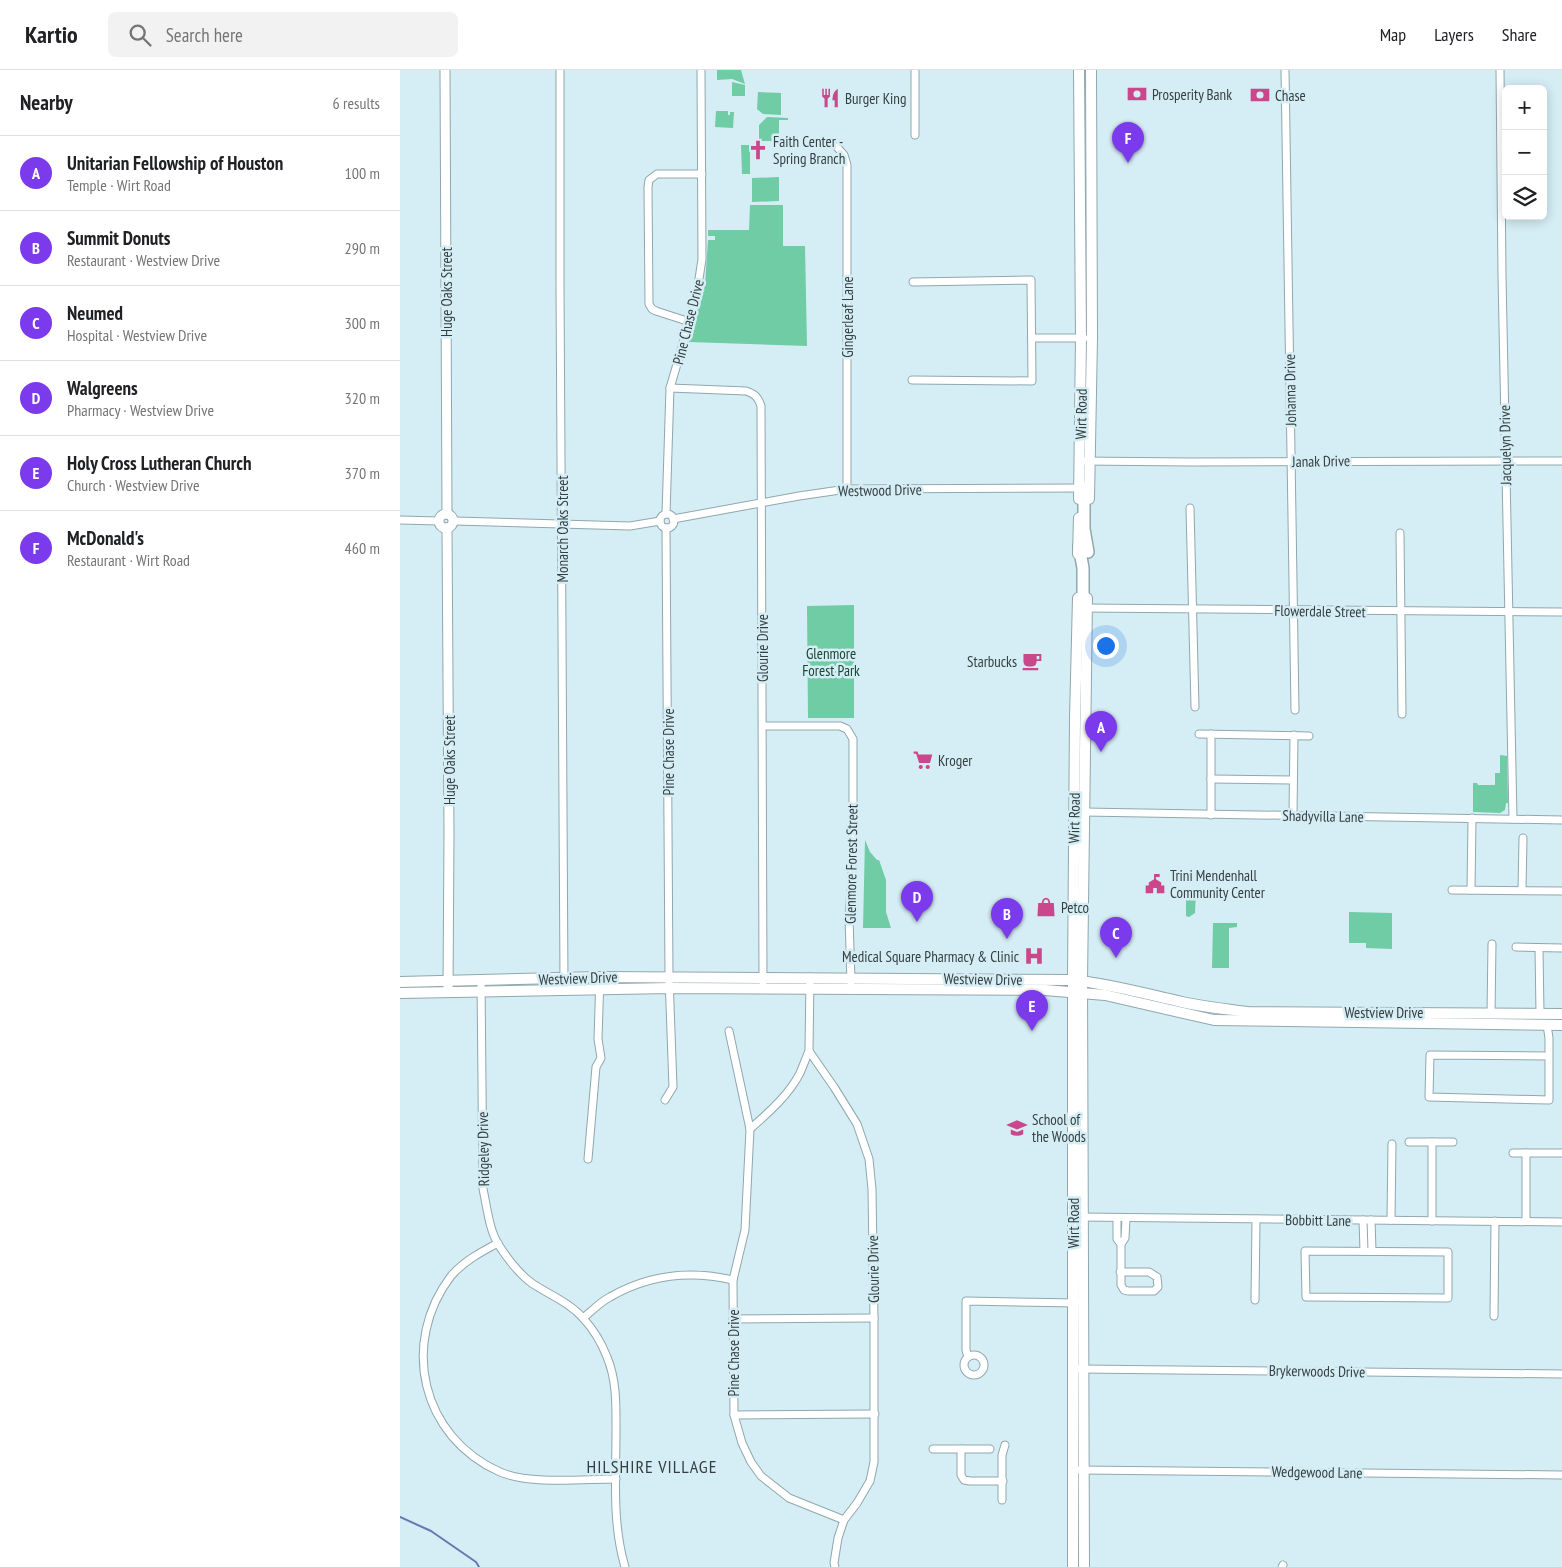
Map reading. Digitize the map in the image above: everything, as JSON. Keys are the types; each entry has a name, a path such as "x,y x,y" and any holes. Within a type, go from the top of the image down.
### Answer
{"main road":[{"name":"Wirt Road","path":"1079,70 1080,202 1087,338"},
{"name":"Wirt Road","path":"1084,488 1092,202 1091,70"},
{"path":"1080,202 1092,202"},
{"path":"1083,608 1084,488"},
{"name":"Wirt Road","path":"1077,980 1085,812 1083,608"},
{"name":"Wirt Road","path":"1073,1567 1073,1470 1078,1369 1079,1217 1075,718 1083,608"},
{"name":"Westview Drive","path":"400,992 481,992 565,984 600,977 1077,980 1122,987 1214,1020 1473,1019 1562,1025"},
{"name":"Westview Drive","path":"400,982 481,980 565,984 599,989 764,988 1077,992 1182,1008 1215,1008 1345,1018"},
{"path":"1214,1020 1215,1008"},
{"name":"Westview Drive","path":"1473,1019 1491,1014 1562,1014"},
{"name":"Wirt Road","path":"1078,1369 1084,1470 1084,1567"},
{"path":"1073,1556 1084,1556"}],"street":[{"name":"Huge Oaks Street","path":"445,70 449,521 448,992"},
{"name":"Monarch Oaks Street","path":"560,70 565,984"},
{"name":"Pine Chase Drive","path":"666,514 670,388 696,299 702,259 702,70"},
{"path":"915,70 916,135"},
{"name":"Johanna Drive","path":"1285,70 1295,710"},
{"name":"Jacquelyn Drive","path":"1500,70 1513,819"},
{"name":"Gingerleaf Lane","path":"837,147 844,155 847,165 847,489"},
{"path":"690,322 656,311 649,304 648,188 651,177 657,174 702,174"},
{"path":"912,380 1032,381 1031,280 913,282"},
{"path":"1032,338 1087,338"},
{"name":"Glourie Drive","path":"670,388 746,391 754,394 759,399 762,415 764,988"},
{"name":"Janak Drive","path":"1085,461 1562,461"},
{"name":"Westwood Drive","path":"673,519 847,489 1084,488"},
{"path":"1190,508 1195,707"},
{"path":"666,514 671,515 673,524 666,528 662,526 660,521 662,516 666,514"},
{"path":"400,520 439,521 441,527 449,521 630,526 660,521"},
{"name":"Pine Chase Drive","path":"665,1100 673,1087 669,977 666,528"},
{"path":"1400,533 1402,714"},
{"name":"Flowerdale Street","path":"1083,608 1562,612"},
{"name":"Glenmore Forest Street","path":"763,726 840,726 846,729 853,739 853,860 849,917 850,978 852,989"},
{"path":"1199,734 1309,736"},
{"path":"1211,734 1211,815"},
{"path":"1293,816 1294,736"},
{"path":"1211,779 1294,780"},
{"name":"Shadyvilla Lane","path":"1085,812 1562,820"},
{"path":"1471,890 1472,818"},
{"path":"1522,890 1523,838"},
{"path":"1452,890 1562,890"},
{"path":"1491,1014 1492,944"},
{"path":"1516,947 1562,948"},
{"path":"1539,948 1540,1014"},
{"path":"588,1159 596,1067 601,1058 598,1039 600,977"},
{"path":"750,1129 772,1109 800,1074 809,1051 810,977"},
{"name":"Ridgeley Drive","path":"481,980 483,1189 490,1221 498,1243 516,1268 531,1283 566,1304 583,1318 602,1345 615,1380 617,1536 625,1567"},
{"path":"1547,1025 1549,1038 1549,1100 1429,1097 1430,1055 1548,1056"},
{"name":"Pine Chase Drive","path":"729,1031 750,1129 745,1230 732,1280 734,1415 742,1444 761,1476 788,1498 844,1520"},
{"name":"Glourie Drive","path":"809,1051 857,1124 869,1159 872,1189 874,1462 870,1481 844,1520 838,1538 835,1567"},
{"path":"1409,1142 1453,1142"},
{"path":"1432,1142 1432,1221"},
{"path":"1391,1220 1392,1144"},
{"path":"1513,1153 1562,1153"},
{"path":"1526,1153 1526,1221"},
{"name":"Bobbitt Lane","path":"1079,1217 1562,1222"},
{"path":"1117,1218 1117,1239 1121,1244"},
{"path":"1120,1272 1149,1272 1157,1277 1158,1287 1154,1291 1128,1291 1124,1290 1121,1285 1120,1272 1121,1244 1125,1238 1126,1218"},
{"path":"1256,1219 1256,1300"},
{"path":"1363,1220 1364,1251"},
{"path":"1371,1220 1372,1251"},
{"path":"1494,1316 1495,1221"},
{"path":"498,1243 464,1264 452,1275 440,1292 427,1321 423,1339 423,1378 429,1401 439,1422 453,1440 471,1456 502,1473 521,1478 616,1479"},
{"path":"1305,1251 1364,1251 1448,1252 1448,1298 1306,1297 1305,1251"},
{"path":"583,1318 608,1298 637,1283 689,1274 712,1275 732,1280"},
{"path":"968,1357 966,1350 966,1301 1078,1303"},
{"path":"733,1319 874,1318"},
{"name":"Brykerwoods Drive","path":"1078,1369 1562,1374"},
{"path":"734,1415 875,1414"},
{"path":"1002,1500 1002,1454 1005,1445"},
{"path":"933,1449 990,1449"},
{"path":"961,1449 961,1475 964,1480 1003,1481"},
{"name":"Wedgewood Lane","path":"1073,1470 1562,1475"}],"green space":[{"path":"717,70 741,70 745,84 732,79 717,80"},
{"path":"732,82 745,85 745,96 732,96"},
{"path":"758,92 781,93 781,115 763,114 757,109"},
{"path":"716,111 728,111 728,115 730,115 730,112 734,112 733,128 715,127"},
{"path":"767,117 788,118 788,120 779,120 779,141 759,141 759,125"},
{"path":"741,145 750,145 750,174 742,174"},
{"path":"779,177 779,201 752,202 752,178"},
{"path":"750,205 783,205 783,246 805,246 807,346 689,342 705,285 708,240 715,240 715,236 708,236 708,230 749,230"},
{"name":"Glenmore Forest Park","path":"854,605 854,718 808,718 807,606"},
{"path":"1500,755 1507,756 1508,803 1506,803 1505,810 1500,813 1473,812 1473,783 1478,785 1495,785 1495,773 1500,773"},
{"path":"865,840 870,852 879,860 886,880 886,912 891,928 863,928"},
{"path":"1186,891 1196,891 1195,913 1189,917 1186,916"},
{"path":"1349,912 1392,913 1392,949 1366,948 1366,943 1349,943"},
{"path":"1213,923 1237,923 1237,927 1229,928 1229,968 1212,968"}],"waterway":[{"path":"400,1517 431,1531 476,1562 479,1567"}],"place":[{"name":"Prosperity Bank","path":"1137,94"},
{"name":"Chase","path":"1260,95"},
{"name":"Burger King","path":"830,98"},
{"name":"Faith Center - Spring Branch","path":"758,150"},
{"name":"McDonald's","path":"1128,163"},
{"name":"Starbucks","path":"1032,661"},
{"name":"Unitarian Fellowship of Houston","path":"1101,752"},
{"name":"Kroger","path":"923,760"},
{"name":"Trini Mendenhall Community Center","path":"1155,884"},
{"name":"Petco","path":"1046,907"},
{"name":"Walgreens","path":"917,922"},
{"name":"Summit Donuts","path":"1007,939"},
{"name":"Medical Square Pharmacy & Clinic","path":"1034,956"},
{"name":"Neumed","path":"1116,958"},
{"name":"Holy Cross Lutheran Church","path":"1032,1031"},
{"name":"School of the Woods","path":"1017,1128"}],"district":[{"name":"HILSHIRE VILLAGE","path":"652,1466"}]}
